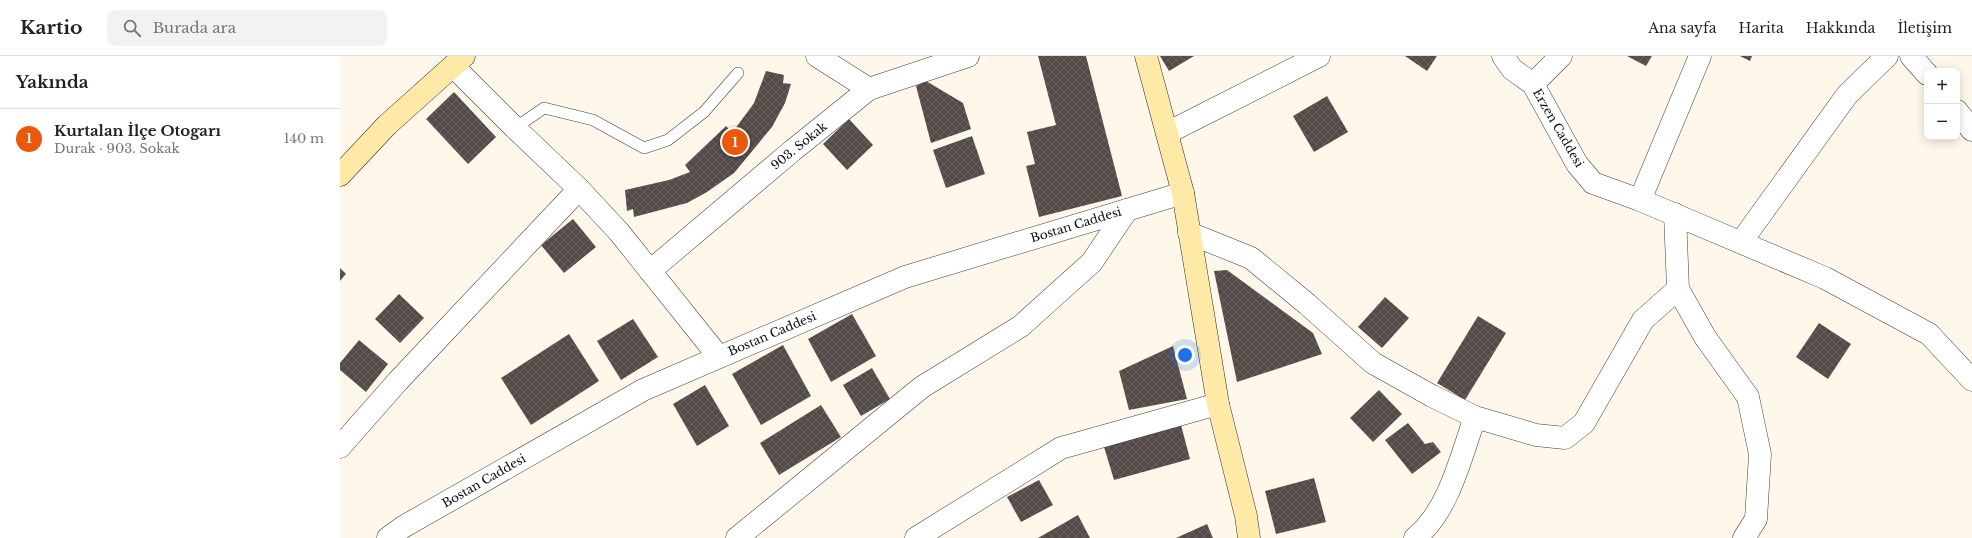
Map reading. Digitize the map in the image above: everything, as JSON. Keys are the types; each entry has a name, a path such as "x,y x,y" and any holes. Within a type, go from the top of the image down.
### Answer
{"main road":[{"path":"1146,56 1183,193 1218,404 1246,516 1249,538"},
{"path":"340,175 386,125 458,61"}],"street":[{"path":"817,56 869,89"},
{"name":"903. Sokak","path":"650,271 792,151 869,89 968,56"},
{"path":"1167,133 1319,56"},
{"name":"Erzen Caddesi","path":"1503,56 1512,69 1533,84 1577,164 1593,184 1675,214 1825,278 1929,334 1972,380"},
{"path":"1533,84 1561,56"},
{"path":"1640,200 1700,56"},
{"path":"1741,242 1847,95 1887,56"},
{"path":"1911,56 1924,71"},
{"path":"458,61 514,128 579,189 619,232 719,357"},
{"path":"1960,115 1972,130"},
{"path":"340,447 398,381 579,189"},
{"name":"Bostan Caddesi","path":"388,538 403,527 643,390 905,276 1183,193"},
{"path":"737,538 922,387 1021,326 1092,262 1127,210"},
{"path":"1675,214 1678,289 1705,336 1748,397 1760,454 1756,520 1744,538"},
{"path":"1189,232 1251,258 1307,304 1373,363 1432,396 1475,417 1536,435 1565,438 1584,423 1643,320 1678,289"},
{"path":"916,538 1061,448 1218,404"},
{"path":"1415,538 1422,532 1443,504 1475,417"}],"lane":[{"path":"514,128 544,108 593,120 644,148 668,140 704,112 738,73"}],"building":[{"path":"1038,56 1086,56 1122,196 1039,217 1026,166 1035,164 1027,132 1056,125"},
{"path":"1160,56 1194,56 1169,71"},
{"path":"1405,56 1437,56 1427,71"},
{"path":"1627,56 1652,56 1646,66"},
{"path":"1740,56 1752,56 1750,61"},
{"path":"766,71 784,75 783,83 791,84 785,103 772,127 734,173 707,192 687,203 634,217 633,209 627,211 625,190 669,180 690,172 685,165 726,126 732,133 754,103"},
{"path":"926,81 963,103 971,129 931,143 916,86"},
{"path":"454,92 496,137 468,164 426,119"},
{"path":"1327,96 1348,132 1314,152 1293,116"},
{"path":"849,119 873,145 847,170 823,144"},
{"path":"972,136 985,174 946,188 933,150"},
{"path":"573,219 596,247 564,273 541,245"},
{"path":"340,268 346,274 340,281"},
{"path":"1227,270 1313,333 1322,354 1237,382 1214,271"},
{"path":"399,294 424,318 400,343 375,319"},
{"path":"1385,297 1409,318 1382,348 1358,327"},
{"path":"852,314 876,356 831,382 808,339"},
{"path":"1478,316 1506,333 1465,400 1437,383"},
{"path":"633,319 658,357 621,380 597,341"},
{"path":"1819,323 1851,344 1828,379 1796,357"},
{"path":"569,334 599,381 531,425 501,378"},
{"path":"359,340 388,364 366,392 340,370 340,363"},
{"path":"783,345 811,396 761,425 732,374"},
{"path":"1173,346 1187,399 1129,410 1119,371"},
{"path":"872,368 890,399 861,416 843,385"},
{"path":"705,385 729,426 697,446 673,404"},
{"path":"1379,390 1402,414 1373,442 1350,418"},
{"path":"821,405 841,437 779,475 760,443"},
{"path":"1408,423 1425,444 1433,442 1441,452 1412,474 1385,440"},
{"path":"1181,425 1190,459 1114,480 1104,447"},
{"path":"1314,478 1326,522 1276,534 1265,491"},
{"path":"1039,480 1053,505 1021,522 1007,497"},
{"path":"1078,515 1090,538 1038,538"},
{"path":"1207,524 1213,538 1176,538"}],"place":[{"name":"Kurtalan İlçe Otogarı","path":"735,142"}]}
